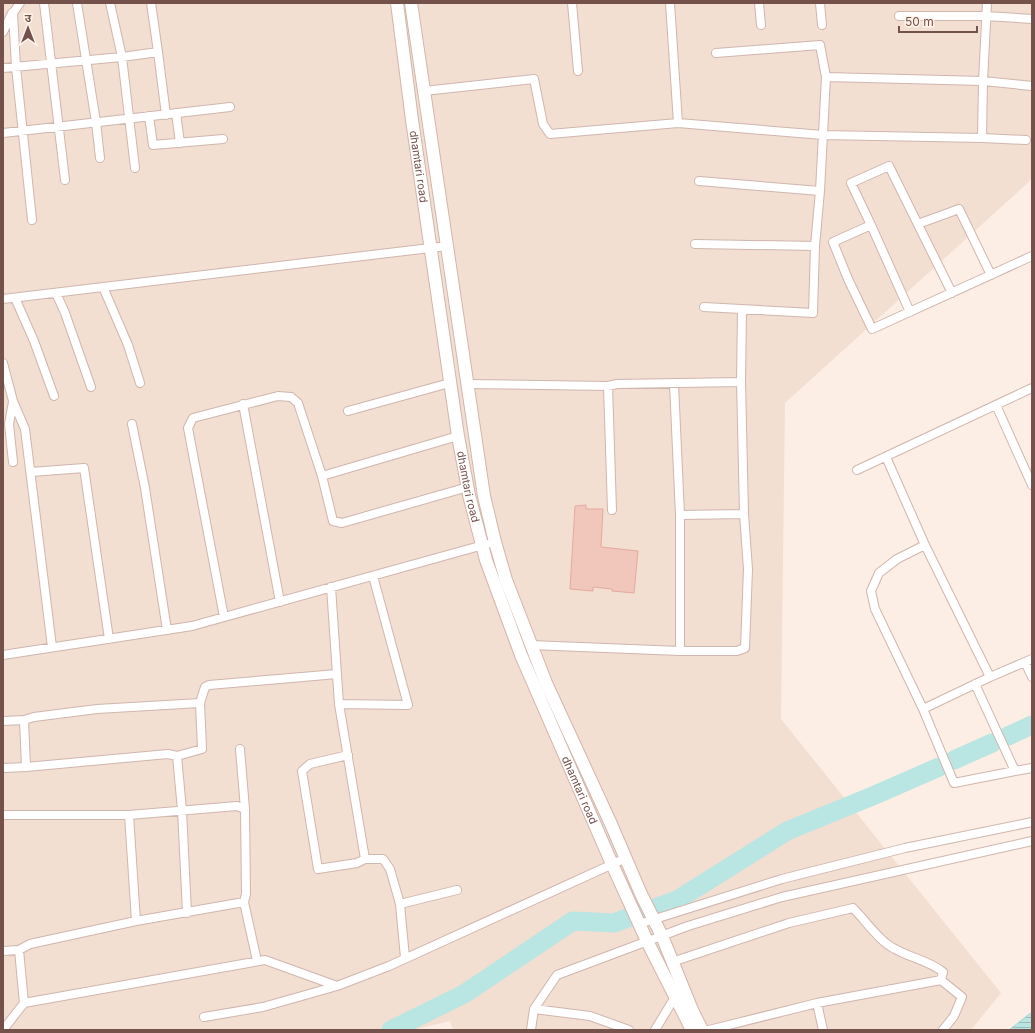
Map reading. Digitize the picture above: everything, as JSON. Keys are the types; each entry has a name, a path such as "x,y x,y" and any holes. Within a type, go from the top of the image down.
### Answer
{"main road":[{"name":"dhamtari road","path":"397,3 412,120 458,436 468,487 486,560 521,655 612,864 647,941 692,1030"},
{"path":"411,3 484,496 495,542 506,580 546,682 641,894 662,936 692,1010 702,1030"}],"street":[{"path":"3,32 20,3"},
{"path":"44,3 64,180"},
{"path":"77,3 96,122 100,158"},
{"path":"110,3 122,57 135,168"},
{"path":"151,3 166,115"},
{"path":"572,3 578,71"},
{"path":"670,3 678,123"},
{"path":"759,3 761,25"},
{"path":"820,3 822,25"},
{"path":"982,138 982,81 987,3"},
{"path":"13,13 16,67 32,220"},
{"path":"899,16 986,16 1032,19"},
{"path":"704,307 813,313 826,77 820,45 716,53"},
{"path":"3,68 122,57 158,52"},
{"path":"826,77 982,81 1032,86"},
{"path":"424,91 534,79 542,124 550,134 678,123 823,136 1026,140"},
{"path":"3,133 230,107"},
{"path":"176,114 180,143"},
{"path":"149,116 153,145 223,139"},
{"path":"910,312 851,183 889,166 952,293"},
{"path":"698,181 820,191"},
{"path":"918,224 959,209 991,275"},
{"path":"871,225 833,242 848,279 872,329 1032,256"},
{"path":"695,244 816,246"},
{"path":"3,300 447,246"},
{"path":"103,287 128,345 140,383"},
{"path":"56,293 65,313 91,388"},
{"path":"15,298 34,341 54,396"},
{"path":"531,645 680,651 737,651 745,648 748,569 744,514 742,310"},
{"path":"3,363 13,401 25,429 52,647"},
{"path":"467,384 608,386 617,384 742,382"},
{"path":"348,411 446,384 451,384"},
{"path":"674,384 680,515 680,651"},
{"path":"608,386 612,510"},
{"path":"857,470 1032,388"},
{"path":"224,617 188,428 193,418 278,396 291,396 298,403 322,476 333,521 342,523 468,487"},
{"path":"13,401 9,424 13,462"},
{"path":"243,404 280,602"},
{"path":"996,405 1032,485"},
{"path":"132,424 145,488 167,630"},
{"path":"322,476 458,436"},
{"path":"886,456 925,545 990,678"},
{"path":"30,472 84,468 109,639"},
{"path":"680,515 744,514"},
{"path":"3,655 192,626 495,542"},
{"path":"925,545 897,559 879,573 871,591 875,610 924,709 954,783 1032,768"},
{"path":"339,704 408,705 373,576"},
{"path":"331,588 339,704 365,859"},
{"path":"924,709 1029,660 1032,677"},
{"path":"3,768 168,754 177,756 202,749 200,703 205,687 209,685 337,674"},
{"path":"975,684 1014,771"},
{"path":"3,721 24,720 34,717 97,709 200,703"},
{"path":"24,720 26,767"},
{"path":"240,749 245,809 246,894 244,902 257,961"},
{"path":"348,755 310,764 302,771 318,869 357,863 365,859 383,859 390,869 400,904 405,958"},
{"path":"177,756 182,810 187,912"},
{"path":"3,815 129,815 237,806 245,809"},
{"path":"129,815 136,921"},
{"path":"639,923 798,875 905,848 1032,822"},
{"path":"532,1030 534,1009 557,976 647,941 688,926 782,897 1032,841"},
{"path":"204,1017 263,1007 337,986 405,958 626,858"},
{"path":"400,904 457,890"},
{"path":"3,951 19,950 30,944 136,921 244,902"},
{"path":"672,962 789,923 853,908 887,944 910,957 937,967 943,972 940,980"},
{"path":"19,950 24,1003"},
{"path":"3,1030 24,1003 257,961 265,960 337,986"},
{"path":"709,1030 817,1003 940,980 962,997 954,1016 943,1030"},
{"path":"655,1030 675,997"},
{"path":"817,1003 823,1030"},
{"path":"534,1009 590,1016 629,1030"}],"shaded area":[{"path":"3,3 1032,3 1032,179 785,403 781,719 1001,993 971,1030 453,1030 450,1021 413,1030 3,1030"}],"water":[{"path":"1032,1012 1032,1030 1009,1030"}],"building":[{"path":"586,505 586,509 603,509 601,547 638,551 634,593 612,591 612,589 593,587 593,591 570,589 575,506"}],"waterway":[{"path":"1008,736 1032,725"},
{"path":"954,760 992,743"},
{"path":"391,1030 464,994 573,921 614,923 677,900 787,831 939,767"}]}
